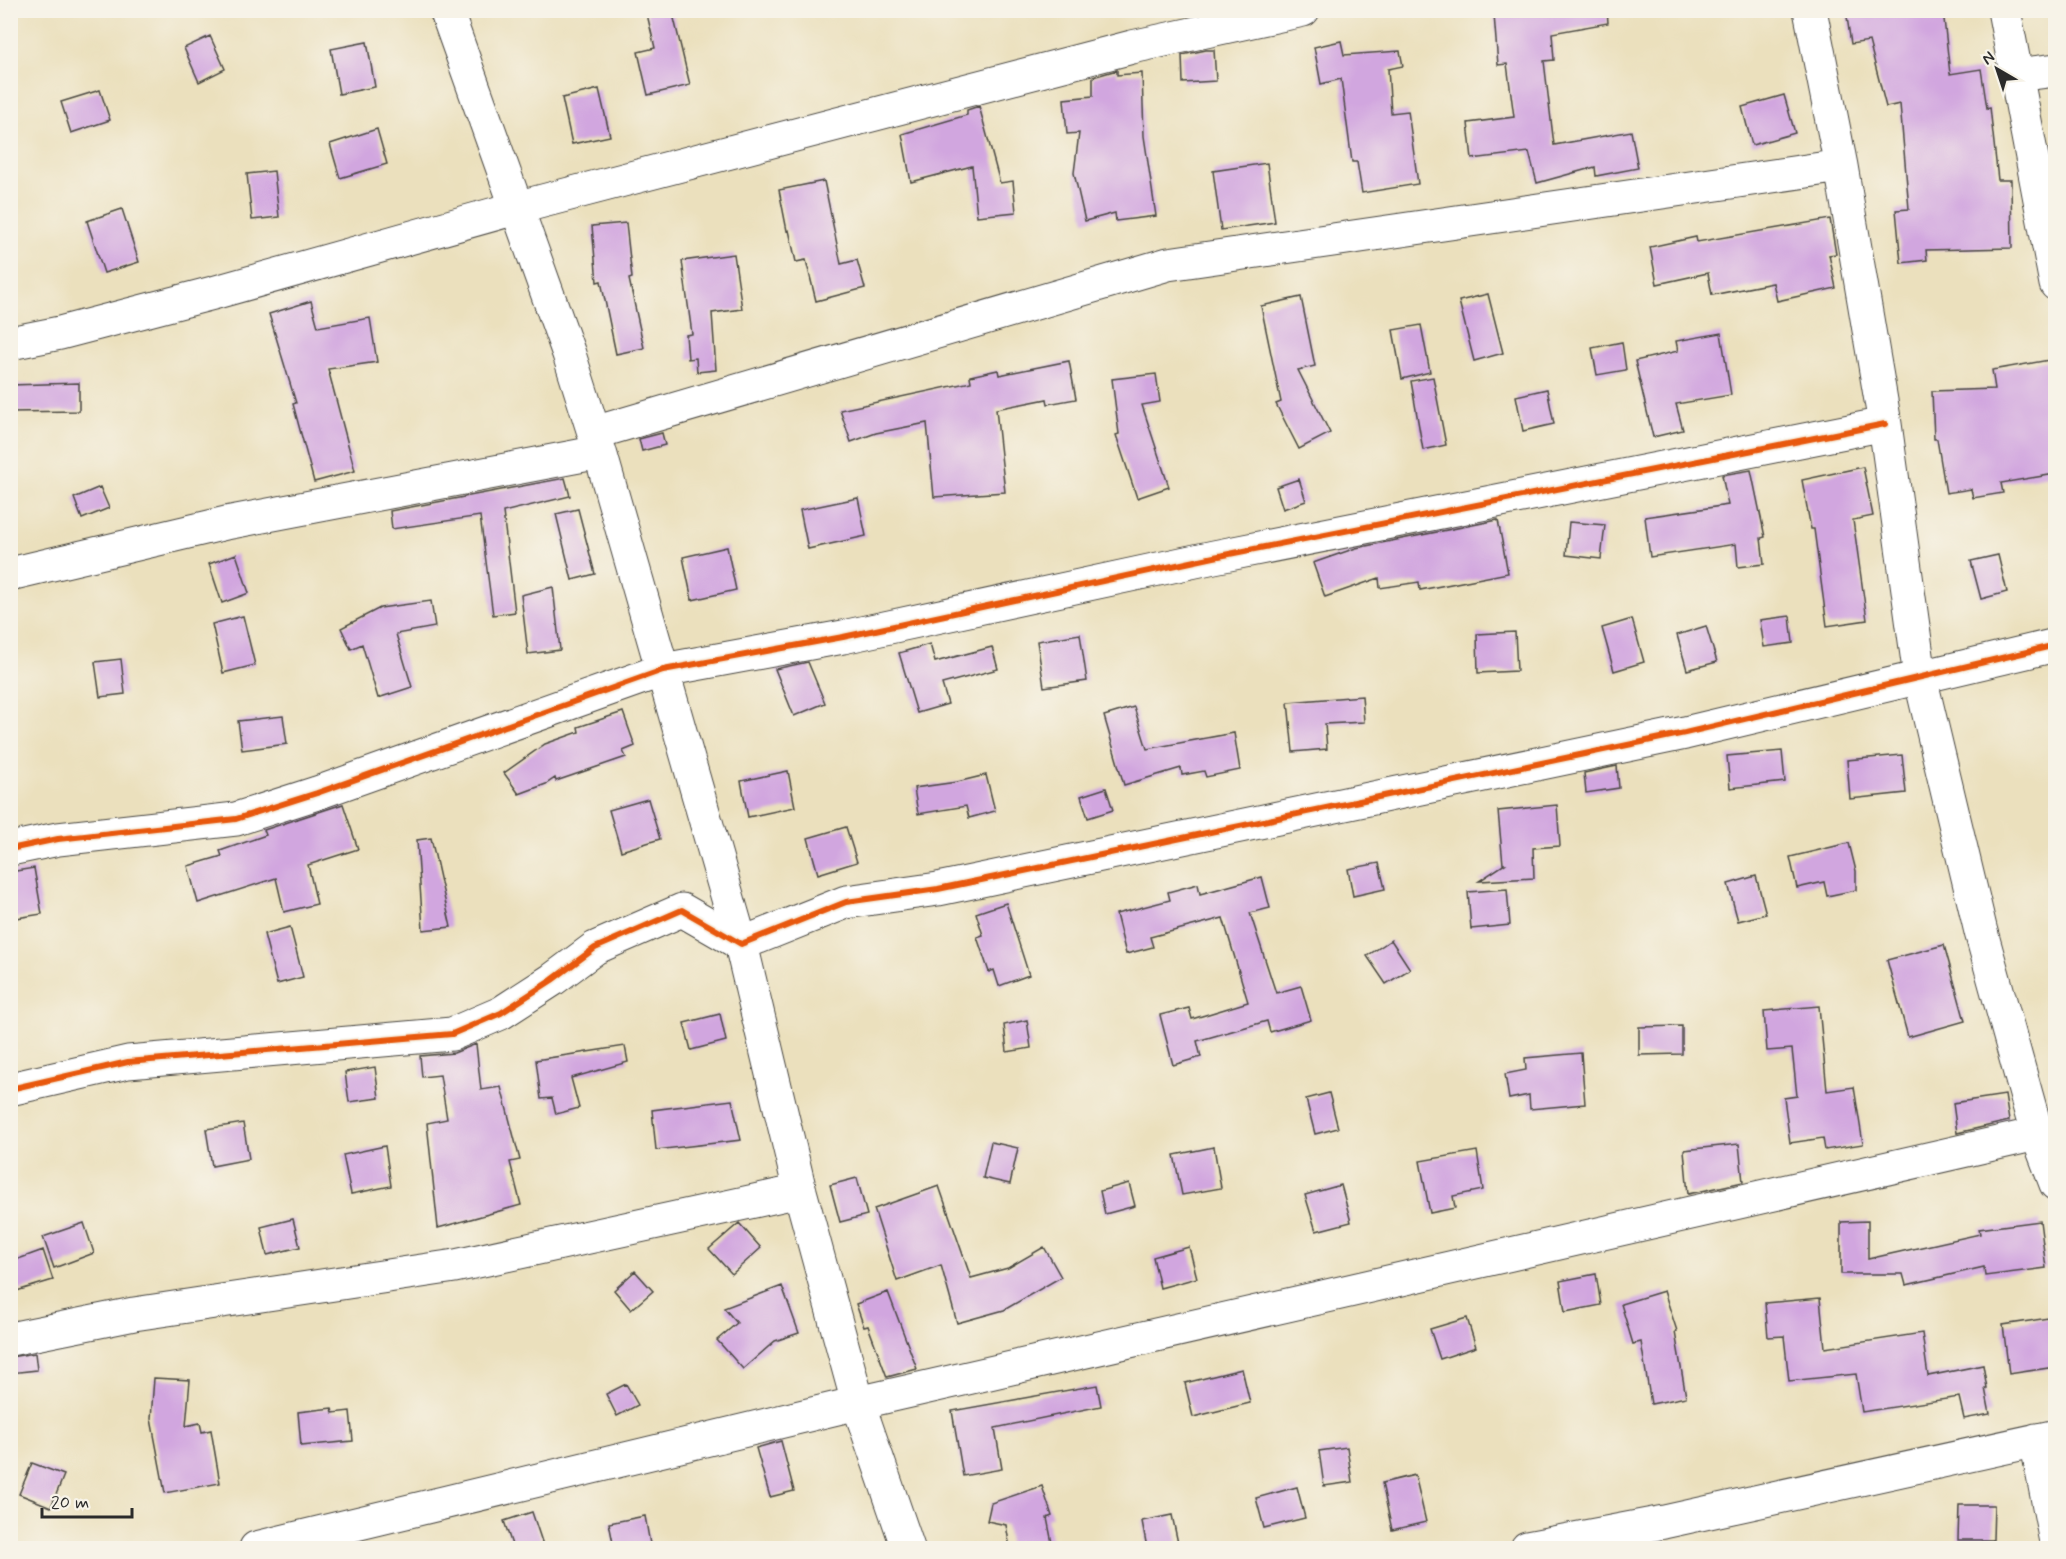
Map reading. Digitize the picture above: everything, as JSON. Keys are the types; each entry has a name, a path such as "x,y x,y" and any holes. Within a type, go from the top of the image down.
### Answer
{"street":[{"path":"446,10 569,354 597,442 741,944 800,1191 858,1403 908,1548"},
{"path":"10,343 60,333 202,296 516,208 1132,47 1302,10"},
{"path":"1810,10 1841,166 1885,424 1920,677 1981,932 2037,1134 2055,1184"},
{"path":"2004,10 2055,284"},
{"path":"2017,75 2055,70"},
{"path":"10,574 226,523 597,442 1168,264 1841,166"},
{"path":"10,849 58,839 236,819 318,793 663,670 843,637 1214,557 1885,424"},
{"path":"741,944 846,902 938,889 1685,733 2055,645"},
{"path":"10,1089 128,1062 452,1034 501,1013 595,948 682,910 741,944"},
{"path":"256,1548 858,1403 2037,1134"},
{"path":"10,1339 134,1314 455,1266 800,1191"},
{"path":"1527,1548 1665,1535 2046,1438 2055,1542"}],"building":[{"path":"646,10 672,10 690,85 648,95 638,52 655,48"},
{"path":"1535,10 1607,10 1608,23 1552,33 1554,60 1544,61 1554,145 1631,131 1638,168 1596,176 1595,167 1537,183 1529,152 1472,159 1468,123 1514,117 1507,64 1498,65 1494,15"},
{"path":"1846,10 1943,10 1950,74 1981,69 1987,108 1990,107 1998,180 2011,180 2012,248 1926,250 1927,260 1901,263 1896,210 1909,209 1900,104 1886,107 1869,41 1851,44"},
{"path":"210,36 225,69 199,82 184,48"},
{"path":"1341,41 1344,55 1400,51 1403,66 1388,69 1391,113 1408,111 1418,184 1362,193 1357,162 1352,162 1341,79 1321,84 1314,47"},
{"path":"367,42 375,87 339,94 331,49"},
{"path":"1214,50 1216,81 1183,83 1182,55"},
{"path":"1117,70 1117,75 1142,73 1144,136 1156,216 1116,221 1115,213 1085,221 1074,173 1079,133 1067,134 1064,99 1093,96 1093,77"},
{"path":"599,89 610,136 572,144 562,98"},
{"path":"100,90 110,120 71,133 61,102"},
{"path":"1784,95 1795,133 1752,145 1742,107"},
{"path":"979,106 1000,183 1013,181 1016,212 977,216 972,166 911,182 902,134 967,115 967,110"},
{"path":"377,129 387,164 340,178 330,144"},
{"path":"1267,163 1275,222 1221,230 1213,171"},
{"path":"274,171 279,217 252,220 247,174"},
{"path":"824,181 841,264 857,260 865,288 816,301 806,260 796,262 779,190"},
{"path":"122,209 139,262 104,273 87,221"},
{"path":"1830,219 1836,254 1829,255 1836,288 1777,301 1773,283 1712,295 1708,273 1657,284 1650,247 1696,237 1697,242"},
{"path":"626,223 632,278 629,279 644,348 616,354 601,281 597,282 592,226"},
{"path":"734,254 742,309 712,313 716,370 697,372 696,358 688,359 686,335 692,334 682,261"},
{"path":"1488,294 1503,353 1474,361 1459,301"},
{"path":"1301,297 1315,366 1298,370 1330,433 1299,449 1276,404 1281,402 1261,306"},
{"path":"311,301 318,327 370,318 377,362 328,369 355,471 314,482 293,404 296,403 269,314"},
{"path":"1421,325 1430,372 1402,379 1393,330"},
{"path":"1721,333 1731,395 1676,404 1683,430 1653,437 1635,361 1678,351 1676,341"},
{"path":"1622,342 1626,370 1597,375 1592,348"},
{"path":"2049,360 2055,400 2055,474 2001,483 2003,493 1973,498 1971,489 1946,493 1937,439 1934,439 1932,391 1995,389 1992,370"},
{"path":"1069,361 1076,399 1048,404 1047,399 996,409 1005,492 934,497 927,423 876,433 851,442 840,410 971,382 970,376 998,370 999,375"},
{"path":"1156,374 1160,402 1142,405 1169,487 1137,498 1116,435 1119,434 1112,379"},
{"path":"1433,377 1446,445 1423,450 1411,381"},
{"path":"79,383 79,411 10,412 10,385"},
{"path":"1547,389 1554,424 1523,431 1516,396"},
{"path":"662,433 665,445 642,451 639,439"},
{"path":"1863,467 1873,516 1853,520 1867,620 1827,626 1814,529 1811,529 1802,480"},
{"path":"1751,470 1765,537 1761,538 1764,564 1738,567 1736,544 1650,557 1645,517 1728,505 1722,475"},
{"path":"565,478 570,496 503,512 515,612 493,615 480,516 392,529 390,511"},
{"path":"1299,479 1306,501 1283,509 1276,487"},
{"path":"100,487 109,508 82,519 74,498"},
{"path":"858,498 866,536 808,549 800,510"},
{"path":"578,509 595,574 572,580 556,514"},
{"path":"1498,520 1508,573 1420,590 1419,582 1380,588 1379,578 1325,597 1313,563 1356,548"},
{"path":"1569,522 1605,525 1601,559 1566,555"},
{"path":"727,547 736,590 692,600 683,557"},
{"path":"236,554 249,593 222,603 209,564"},
{"path":"1998,555 2007,592 1981,599 1971,561"},
{"path":"553,587 560,650 528,654 521,595"},
{"path":"431,601 435,627 396,634 412,687 378,698 362,644 351,649 341,628 380,608"},
{"path":"243,616 255,665 223,673 212,624"},
{"path":"1790,616 1793,643 1764,647 1760,620"},
{"path":"1632,619 1644,662 1614,671 1602,628"},
{"path":"1706,626 1717,662 1687,670 1677,635"},
{"path":"1515,632 1517,671 1478,673 1477,634"},
{"path":"1080,634 1087,681 1044,687 1037,641"},
{"path":"930,644 935,662 992,647 998,669 942,684 948,704 917,713 899,653"},
{"path":"121,659 125,694 100,697 95,662"},
{"path":"808,662 825,703 794,716 775,669"},
{"path":"1362,696 1364,722 1325,724 1327,749 1293,752 1288,702"},
{"path":"1134,707 1147,749 1234,733 1240,770 1206,777 1204,771 1182,775 1181,768 1124,785 1104,716"},
{"path":"623,712 635,746 623,751 626,757 556,781 555,778 546,784 519,794 504,773 545,744 579,732 578,727"},
{"path":"283,716 287,744 242,750 238,721"},
{"path":"1782,751 1785,782 1730,788 1727,756"},
{"path":"1902,755 1906,793 1850,799 1847,760"},
{"path":"1617,766 1619,788 1586,793 1584,773"},
{"path":"788,771 795,807 748,817 741,781"},
{"path":"986,775 995,811 969,818 966,806 918,814 914,788"},
{"path":"1106,788 1113,810 1088,818 1081,796"},
{"path":"648,799 660,839 621,851 609,810"},
{"path":"343,804 358,849 308,865 317,904 284,912 276,878 198,903 188,866 222,856 220,851 266,835 264,830"},
{"path":"1557,805 1560,846 1533,848 1534,878 1479,881 1505,864 1503,864 1498,811"},
{"path":"846,827 857,862 818,874 808,838"},
{"path":"431,838 451,927 423,930 417,840"},
{"path":"1849,843 1856,871 1856,890 1827,896 1824,882 1797,888 1790,857"},
{"path":"1379,863 1385,889 1353,896 1348,869"},
{"path":"34,868 42,914 10,919 10,872"},
{"path":"1756,876 1766,914 1738,921 1728,884"},
{"path":"1262,877 1270,908 1250,913 1276,993 1301,986 1311,1020 1270,1032 1267,1021 1197,1041 1201,1057 1173,1065 1160,1015 1189,1008 1192,1019 1248,1002 1223,918 1150,937 1153,947 1126,954 1116,914 1170,900 1168,892 1198,884 1200,894"},
{"path":"1507,889 1510,925 1471,929 1468,892"},
{"path":"1006,903 1029,975 999,986 994,970 989,972 977,937 983,935 976,913"},
{"path":"290,927 303,977 277,984 264,934"},
{"path":"1391,940 1410,969 1386,984 1367,956"},
{"path":"1944,945 1965,1021 1908,1037 1887,960"},
{"path":"1819,1006 1827,1091 1854,1087 1863,1144 1825,1150 1823,1138 1790,1143 1784,1098 1797,1096 1792,1049 1767,1051 1764,1011"},
{"path":"720,1014 726,1041 691,1050 684,1023"},
{"path":"1027,1020 1031,1048 1007,1052 1004,1025"},
{"path":"1682,1026 1682,1054 1639,1055 1639,1027"},
{"path":"476,1044 481,1090 501,1087 520,1160 510,1162 521,1205 438,1228 427,1123 447,1119 440,1075 422,1077 420,1056 454,1053"},
{"path":"625,1046 628,1062 571,1078 579,1108 556,1114 552,1098 541,1099 536,1060"},
{"path":"1581,1053 1585,1104 1530,1109 1529,1095 1509,1099 1505,1074 1526,1070 1525,1058"},
{"path":"375,1067 379,1098 349,1102 345,1072"},
{"path":"1329,1093 1338,1128 1315,1134 1306,1099"},
{"path":"2005,1095 2009,1121 1957,1133 1953,1103"},
{"path":"732,1100 741,1140 656,1150 652,1110"},
{"path":"243,1123 249,1159 212,1166 206,1129"},
{"path":"991,1142 1018,1148 1010,1184 983,1178"},
{"path":"1739,1144 1743,1182 1688,1194 1684,1150"},
{"path":"385,1146 391,1186 351,1194 343,1155"},
{"path":"1214,1147 1221,1188 1182,1195 1174,1155"},
{"path":"1477,1151 1483,1190 1453,1196 1455,1208 1430,1213 1420,1161"},
{"path":"857,1178 867,1215 840,1222 830,1185"},
{"path":"1129,1183 1135,1206 1105,1214 1100,1191"},
{"path":"1341,1185 1351,1222 1316,1231 1305,1195"},
{"path":"939,1186 971,1278 1008,1268 1044,1247 1061,1277 1004,1310 957,1323 941,1265 897,1281 874,1209"},
{"path":"293,1219 300,1247 267,1255 261,1227"},
{"path":"1868,1221 1868,1259 1980,1234 1979,1229 2040,1221 2046,1268 1985,1276 1984,1267 1906,1285 1903,1274 1841,1274 1841,1222"},
{"path":"84,1223 94,1253 54,1268 43,1237"},
{"path":"739,1223 761,1248 732,1274 709,1249"},
{"path":"1189,1247 1197,1278 1160,1288 1153,1257"},
{"path":"43,1250 53,1280 10,1293 10,1262"},
{"path":"635,1271 653,1291 631,1310 614,1290"},
{"path":"1596,1274 1601,1305 1565,1312 1560,1281"},
{"path":"782,1286 799,1333 775,1341 743,1369 717,1340 737,1323 724,1308"},
{"path":"1664,1291 1677,1331 1675,1332 1686,1397 1651,1404 1641,1342 1633,1344 1621,1304"},
{"path":"888,1292 917,1369 887,1377 868,1326 864,1327 856,1304"},
{"path":"1820,1298 1825,1348 1922,1333 1928,1376 1983,1365 1990,1414 1964,1419 1959,1397 1862,1412 1856,1374 1789,1381 1784,1336 1768,1337 1765,1303"},
{"path":"2055,1317 2055,1367 2009,1374 2003,1325"},
{"path":"1467,1318 1476,1347 1440,1359 1430,1329"},
{"path":"35,1353 37,1370 10,1373 10,1357"},
{"path":"1242,1369 1250,1403 1193,1417 1185,1383"},
{"path":"154,1378 190,1380 186,1426 200,1423 202,1432 211,1430 220,1483 165,1493 151,1419"},
{"path":"626,1384 638,1405 617,1416 606,1394"},
{"path":"1097,1385 1101,1406 995,1428 1002,1469 963,1476 952,1411"},
{"path":"332,1408 333,1413 350,1411 353,1441 301,1446 298,1412"},
{"path":"781,1441 794,1491 770,1497 756,1448"},
{"path":"1347,1447 1352,1482 1324,1486 1319,1451"},
{"path":"32,1463 64,1475 51,1507 19,1494"},
{"path":"1415,1475 1426,1522 1392,1530 1382,1483"},
{"path":"1042,1486 1052,1516 1047,1518 1053,1548 1010,1548 1006,1525 987,1521 991,1503"},
{"path":"1297,1487 1305,1518 1264,1528 1256,1498"},
{"path":"1959,1505 1994,1505 1993,1540 1958,1540"},
{"path":"532,1512 544,1548 513,1548 504,1521"},
{"path":"1172,1515 1179,1548 1147,1548 1142,1521"},
{"path":"645,1516 650,1544 614,1548 609,1523"}],"cycle path":[{"path":"10,849 58,839 236,819 317,793 663,670 843,637 1214,557 1885,424"},
{"path":"10,1089 128,1062 452,1034 501,1013 552,980 595,948 682,910 741,944 846,902 938,889 1685,733 2056,645"}]}
